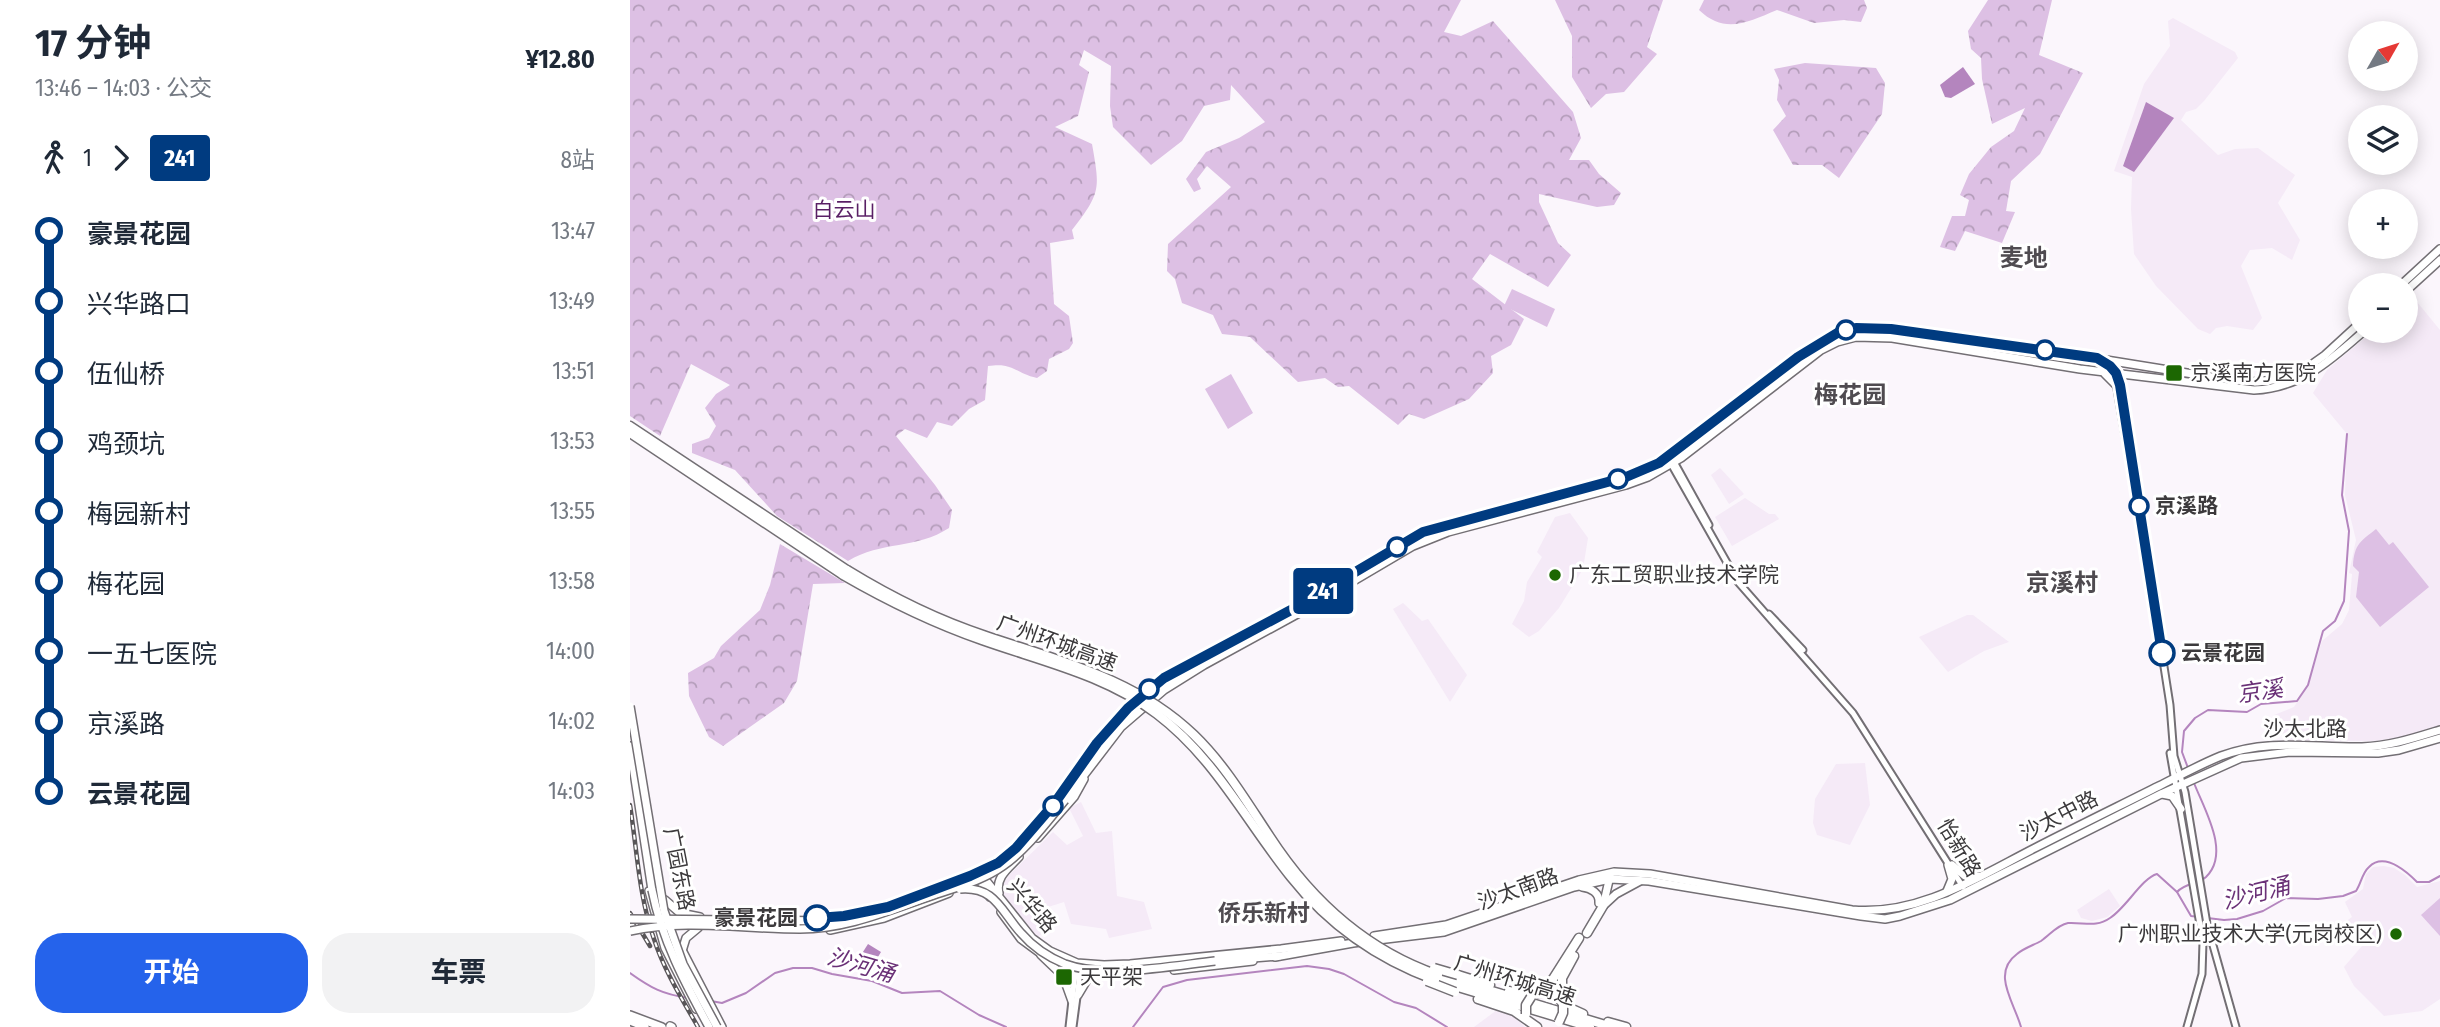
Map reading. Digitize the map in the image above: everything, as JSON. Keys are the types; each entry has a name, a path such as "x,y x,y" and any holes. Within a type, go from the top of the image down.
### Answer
{"highway":[{"name":"广州环城高速","path":"630,426 649,443"},
{"name":"广州环城高速","path":"630,433 674,459 845,573 918,616 1077,672 1114,688 1156,713 1190,742 1216,771 1303,892 1342,930 1370,949 1406,968 1612,1027"},
{"name":"广州环城高速","path":"845,573 944,620 1097,673 1149,699 1193,734 1214,756 1297,875 1325,906 1364,938 1437,977 1590,1027"},
{"path":"1572,1027 1557,1026 1563,1013 1562,978 1601,904"},
{"path":"1370,949 1405,971 1529,1022 1527,1004 1583,935"},
{"path":"1364,938 1425,965 1517,993 1538,991 1562,999 1578,1012 1626,1027"}],"main road":[{"path":"2414,273 2440,249"},
{"path":"2418,280 2440,260"},
{"path":"630,919 834,921 867,915 982,878 1016,848 1060,797 1097,743 1116,722 1143,694 1169,676 1291,610 1423,532 1634,475 1671,461 1798,357 1825,339 1847,330 1872,327 1891,329 2231,380 2274,380 2306,369 2348,333"},
{"path":"630,931 675,926 803,929 829,927 873,917 981,878 1005,864 1022,849 1129,719 1173,684 1422,541 1455,529 1632,484 1671,461 1832,343 1850,338 1878,336 2080,369 2238,389 2271,388 2297,381 2314,373 2350,343"},
{"path":"2080,369 2087,362 2084,356"},
{"path":"2097,358 2108,363 2116,373 2170,705 2174,756 2185,778 2199,875 2204,924 2203,963 2187,1027"},
{"path":"2116,373 2131,363"},
{"path":"2139,376 2138,369 2142,365"},
{"path":"2097,371 2109,376 2118,385"},
{"path":"2118,385 2127,375"},
{"name":"怡新路","path":"1671,461 1742,587 1853,713 1967,892"},
{"path":"630,707 660,897 669,929 711,1023"},
{"path":"630,722 664,923"},
{"path":"630,722 654,888 678,966 699,996"},
{"name":"沙太北路","path":"2185,778 2256,755 2290,752 2371,754 2399,750 2440,730"},
{"name":"沙太北路","path":"2426,738 2440,738"},
{"path":"630,746 657,913 678,969 711,1023"},
{"path":"1002,900 998,886 1000,878 1074,797 1093,761"},
{"name":"广园东路","path":"630,765 647,878 664,923 673,965 687,993 711,1023"},
{"path":"2185,778 2181,809 2194,893 2202,911"},
{"name":"沙太中路","path":"1967,892 2161,794 2185,778"},
{"name":"沙太中路","path":"1962,884 2185,778"},
{"name":"广园东路","path":"644,794 650,806 665,900 664,923 682,952 711,1023"},
{"path":"2161,794 2172,796 2181,809"},
{"path":"2183,824 2187,822 2191,831"},
{"path":"630,919 698,929 799,932 843,928 884,918 960,889 1019,857"},
{"path":"2004,874 1998,871 2011,860"},
{"path":"1950,865 1965,876 1982,875"},
{"path":"1943,893 1952,882 1950,865"},
{"name":"沙太南路","path":"1388,937 1436,927 1591,879 1608,877 1650,874 1862,911 1908,907 1962,884"},
{"path":"1601,904 1608,877"},
{"name":"沙太南路","path":"1608,877 1642,880 1885,919 1918,912 1967,892"},
{"name":"兴华路","path":"982,878 990,897 1018,935 1040,954 1077,968"},
{"name":"兴华路","path":"982,878 1023,928 1040,944 1077,968"},
{"name":"沙太南路","path":"1388,937 1452,930 1591,879"},
{"path":"1601,904 1642,880"},
{"path":"1574,887 1591,889 1598,895 1601,904"},
{"path":"945,891 970,888 987,894 1031,943 1054,959 1077,968 1110,971 1279,956"},
{"path":"960,889 976,890 990,897"},
{"path":"665,900 680,913 709,918 720,923"},
{"path":"630,925 781,925 795,918 838,917 888,907"},
{"path":"2204,924 2236,1027"},
{"path":"682,952 686,938 698,929"},
{"path":"1077,968 1337,943 1356,946 1388,937"},
{"path":"2203,942 2208,946 2210,938"},
{"path":"1077,968 1097,974 1177,969 1249,962 1337,943"},
{"path":"1040,954 1063,976 1075,998"},
{"path":"2203,963 2212,959 2221,975"},
{"path":"1071,1027 1077,968"},
{"path":"1075,998 1087,980 1097,974"},
{"path":"630,1015 657,1026"},
{"path":"630,1021 657,1026"}],"shaded area":[{"path":"2173,18 2235,52 2238,58 2204,101 2196,109 2186,112 2181,120 2218,155 2235,149 2258,148 2295,175 2278,203 2300,240 2292,260 2272,248 2250,250 2241,266 2262,318 2253,330 2227,326 2216,328 2210,334 2198,329 2156,286 2134,254 2132,177 2114,171 2144,84 2170,46 2168,21"},
{"path":"2418,303 2440,330 2440,728 2414,737 2372,741 2286,740 2274,715 2294,707 2308,685 2322,641 2342,624 2349,610 2352,574 2349,573 2356,540 2345,495 2347,434 2313,393 2327,370 2359,343 2418,343"},
{"path":"1720,468 1744,494 1729,504 1711,475"},
{"path":"1745,498 1769,514 1775,514 1779,519 1732,546 1715,517"},
{"name":"广东工贸职业技术学院","path":"1570,513 1588,538 1583,569 1559,608 1539,631 1529,637 1512,624 1524,601 1527,582 1542,557 1537,552 1555,517"},
{"path":"1403,603 1422,621 1428,619 1467,675 1450,702 1393,609"},
{"path":"1967,615 1973,615 2009,642 1984,651 1948,672 1919,637"},
{"path":"1865,763 1870,805 1850,845 1817,835 1813,823 1815,799 1836,764"},
{"path":"1081,802 1096,833 1112,831 1117,896 1144,902 1152,929 1109,938 1106,929 1071,924 1064,902 1045,908 1051,922 1049,930 1037,937 1017,916 1004,895 1002,887 1008,876 1053,832 1067,845 1083,836 1069,808"},
{"name":"广州职业技术大学(元岗校区)","path":"2373,867 2394,868 2405,875 2417,887 2440,881 2440,999 2422,1011 2384,1016 2354,986 2344,967 2362,946 2344,923 2352,917 2345,902 2363,889 2366,874"},
{"path":"2109,889 2120,906 2107,917 2092,921 2081,918 2077,910"},
{"path":"1497,1010 1511,1014 1525,1027 1474,1027"}],"green space":[{"name":"白云山","path":"630,0 1461,0 1444,32 1461,36 1493,21 1573,112 1581,138 1569,160 1589,160 1599,174 1621,193 1614,205 1597,207 1539,194 1539,202 1558,243 1571,255 1548,287 1490,254 1472,279 1524,319 1511,345 1491,356 1493,373 1469,399 1424,419 1409,414 1398,425 1349,386 1338,387 1325,378 1298,382 1250,337 1222,334 1213,315 1182,303 1175,279 1167,271 1168,244 1231,187 1207,166 1197,179 1201,189 1194,192 1186,179 1206,152 1239,138 1265,122 1231,85 1230,100 1204,106 1182,141 1151,165 1113,127 1110,106 1111,66 1084,50 1079,65 1089,72 1078,116 1055,127 1092,144 1096,190 1072,230 1074,239 1050,243 1054,304 1069,316 1073,343 1069,349 1049,359 1047,371 1037,378 1003,365 988,366 985,400 969,409 952,426 937,422 927,438 905,429 896,436 952,510 949,528 937,535 873,550 848,561 777,516 735,470 692,453 692,444 709,438 716,426 705,408 716,394 730,385 691,364 660,436 630,416"},
{"path":"1555,0 1663,0 1647,47 1657,54 1624,92 1606,94 1591,108 1572,77 1572,36"},
{"path":"1704,0 1864,0 1867,8 1861,22 1844,20 1814,23 1777,10 1746,22 1727,24 1709,18 1699,10"},
{"path":"1988,0 2052,0 2039,55 2083,73 2040,154 2011,181 2006,211 2015,212 2002,243 1965,231 1955,251 1940,247 1952,216 1965,216 1969,200 1960,195 1969,174 1991,147 2014,131 2025,108 1992,124 1982,79 1981,58 1971,49 1968,31"},
{"path":"1805,63 1876,68 1885,83 1882,114 1839,178 1822,165 1793,165 1773,130 1786,116 1777,100 1779,80 1774,69"},
{"path":"1512,289 1555,309 1547,327 1504,306"},
{"path":"1231,374 1253,413 1228,429 1205,389"},
{"path":"2376,529 2389,545 2393,542 2429,587 2380,627 2356,597 2359,572 2353,566 2359,544"},
{"path":"780,544 845,583 813,584 797,681 784,703 723,746 709,737 689,696 688,673 714,658 721,646 760,610 770,585"},
{"path":"2440,898 2440,936 2421,915"}],"water":[{"path":"1963,67 1975,84 1951,98 1945,97 1940,85"},
{"path":"2146,102 2174,118 2134,172 2123,166"},
{"path":"868,944 881,952 867,975 854,966"}],"waterway":[{"name":"京溪","path":"2188,768 2182,752 2184,731 2195,718 2208,710 2247,712 2261,704 2297,701 2308,685 2323,631 2335,621 2344,601 2349,531 2342,495 2347,434"},
{"name":"京溪","path":"2177,892 2206,877 2216,856 2213,831 2194,783"},
{"name":"沙河涌","path":"2021,1027 2005,979 2009,962 2064,924 2095,924 2105,921 2146,881 2157,874 2177,892 2191,916 2224,920 2263,911 2286,898 2318,899 2343,896 2356,891 2367,869 2381,861 2394,865 2417,882 2429,882 2440,876"},
{"name":"沙河涌","path":"1133,1027 1163,987 1187,980 1307,966 1344,974 1394,1002 1416,1008 1447,1027"},
{"name":"沙河涌","path":"711,1001 722,1003 746,993 775,973 793,968 812,968 872,981 902,993 940,991 979,1015 1006,1027"},
{"name":"沙河涌","path":"630,973 657,990 688,998"}],"railway":[{"path":"630,805 649,923 668,973 698,1027"},
{"path":"630,913 650,946"}],"bus line":[{"name":"241","path":"817,918 844,916 888,907 979,873 998,863 1016,848 1054,804 1097,743 1128,708 1164,678 1291,610 1423,532 1646,470 1669,457 1798,357 1825,339 1852,329 1891,329 2038,349 2097,358 2110,366 2120,385 2162,653"}],"place":[{"name":"京溪南方医院","path":"2174,373"},
{"name":"京溪路","path":"2139,506"},
{"name":"广东工贸职业技术学院","path":"1555,575"},
{"name":"云景花园","path":"2162,653"},
{"name":"豪景花园","path":"817,918"},
{"name":"广州职业技术大学(元岗校区)","path":"2396,934"},
{"name":"天平架","path":"1064,977"}],"district":[{"name":"麦地","path":"2024,258"},
{"name":"梅花园","path":"1850,395"},
{"name":"京溪村","path":"2062,583"},
{"name":"侨乐新村","path":"1264,913"}]}
